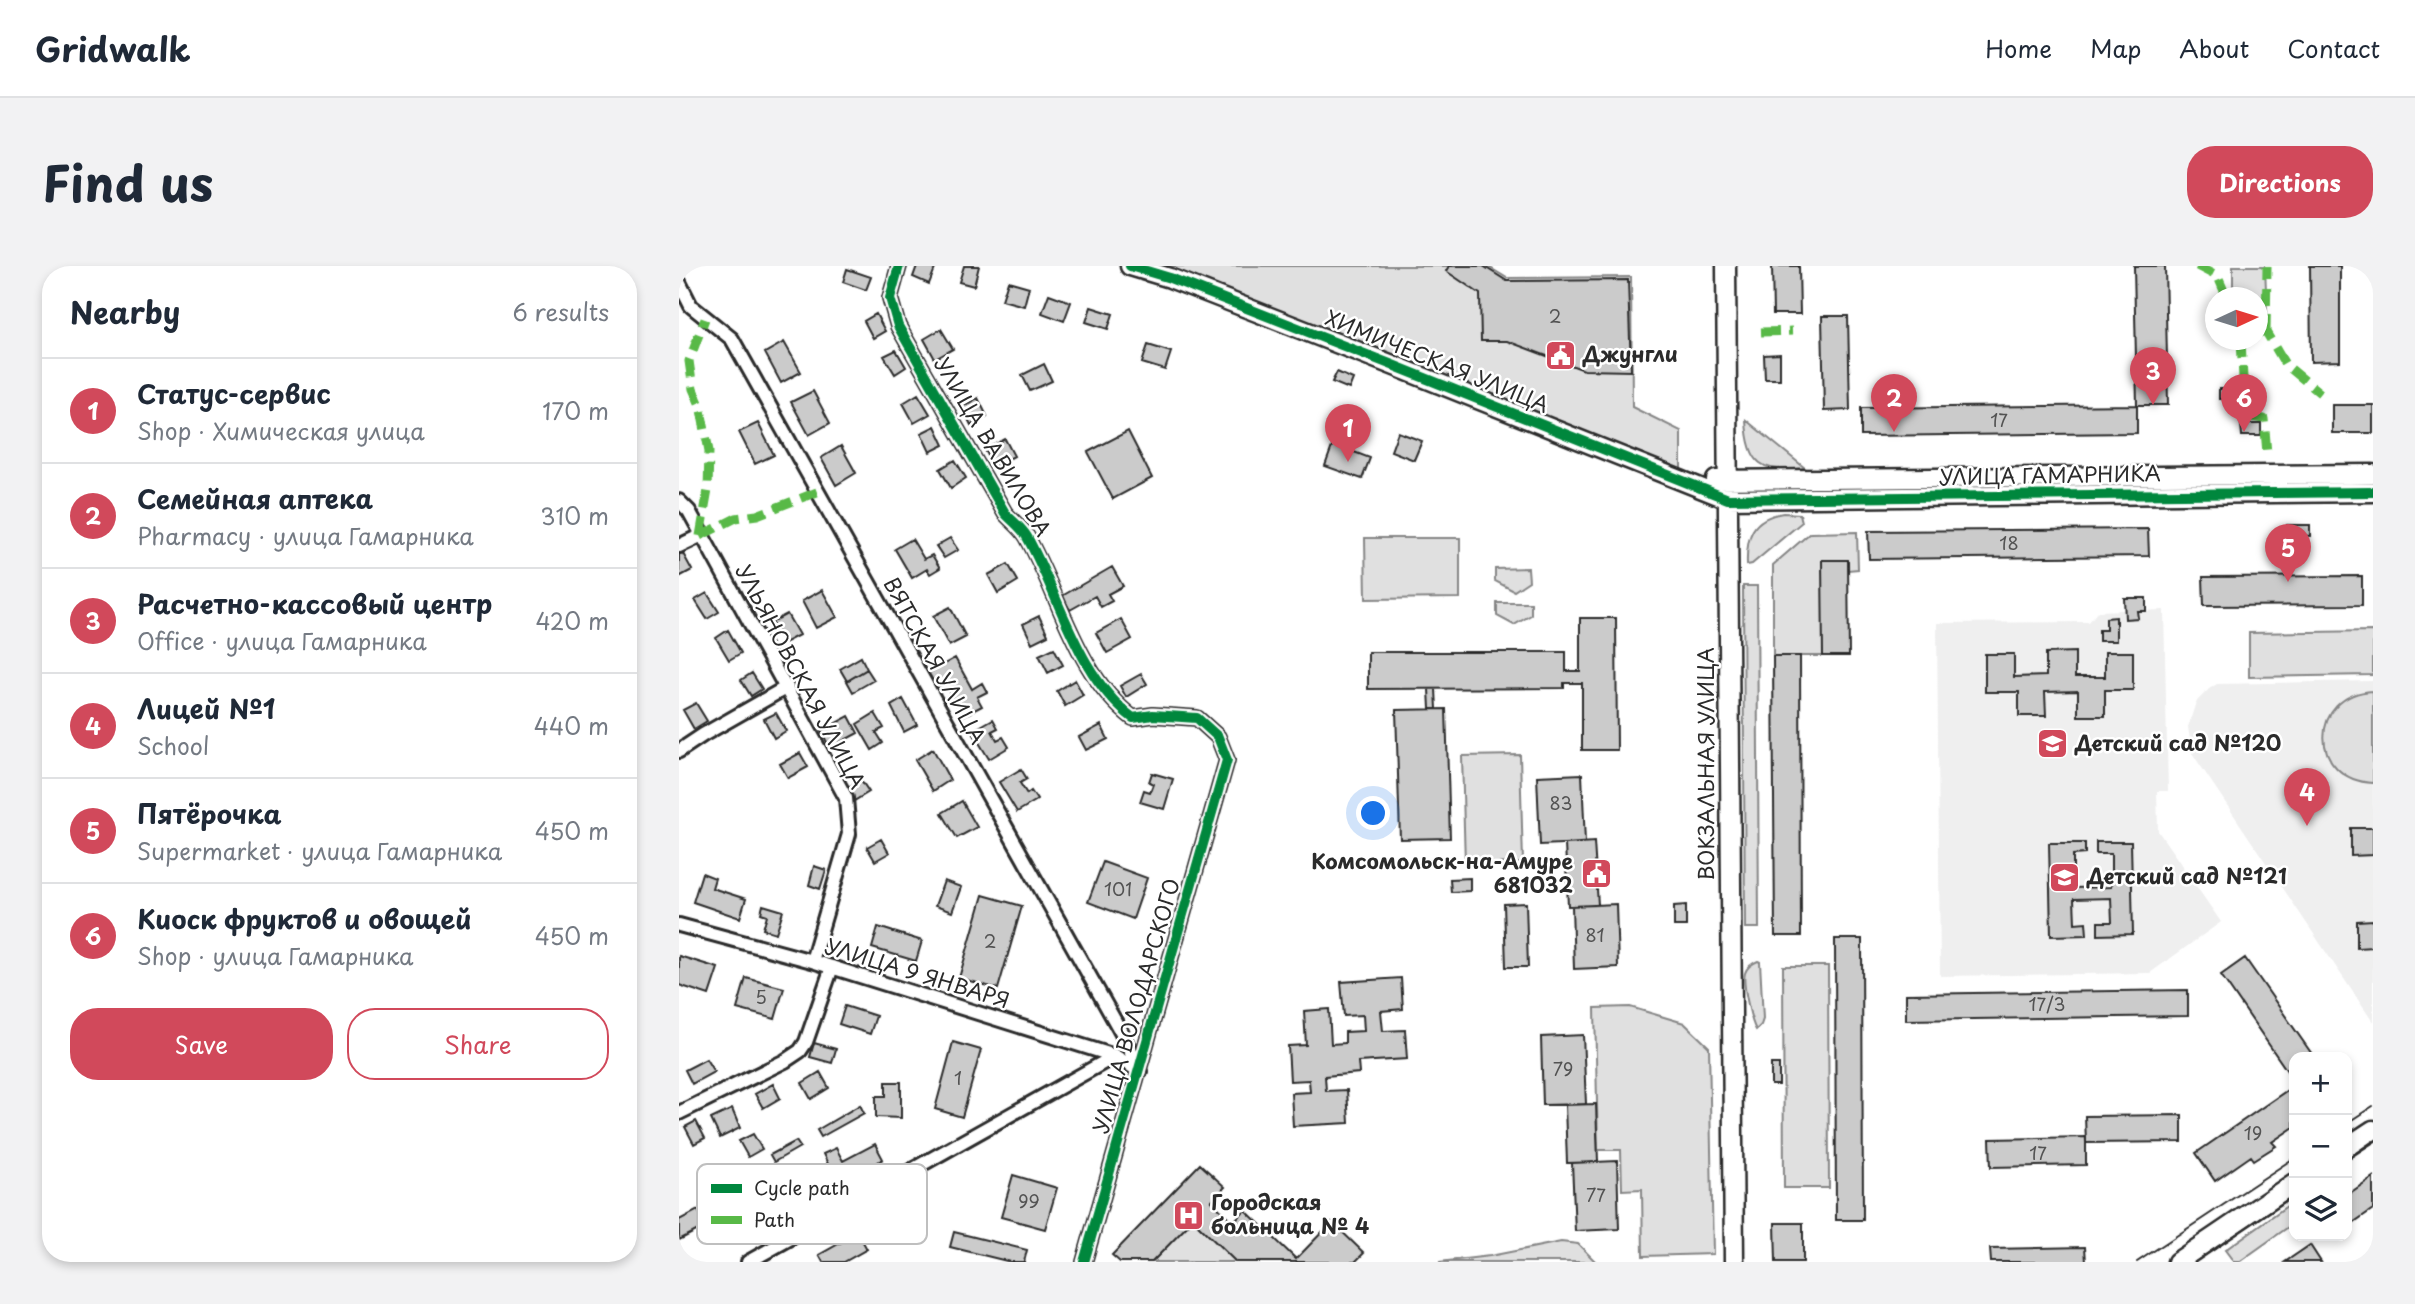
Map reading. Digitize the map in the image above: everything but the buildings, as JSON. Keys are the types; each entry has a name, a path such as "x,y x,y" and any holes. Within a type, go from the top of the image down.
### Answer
{"street":[{"name":"УЛИЦА ВАВИЛОВА","path":"899,266 890,298 898,326 1005,513 1025,535 1064,620 1100,682 1115,704 1133,718 1153,715 1197,718 1218,737 1227,760"},
{"name":"ХИМИЧЕСКАЯ УЛИЦА","path":"1130,266 1170,278 1728,499"},
{"name":"ВОКЗАЛЬНАЯ УЛИЦА","path":"1726,266 1734,1262"},
{"name":"ВЯТСКАЯ УЛИЦА","path":"679,282 691,306 732,340 1121,1032 1140,1071"},
{"name":"УЛИЦА ГАМАРНИКА","path":"1727,480 2373,474"},
{"name":"ХИМИЧЕСКАЯ УЛИЦА","path":"1681,480 1727,480"},
{"name":"УЛИЦА ГАМАРНИКА","path":"1728,499 2373,492"},
{"name":"УЛЬЯНОВСКАЯ УЛИЦА","path":"679,501 689,512 846,798 850,824 812,961"},
{"path":"679,546 701,536"},
{"path":"679,751 787,687"},
{"name":"УЛИЦА ВОЛОДАРСКОГО","path":"1084,1262 1227,760"},
{"name":"УЛИЦА 9 ЯНВАРЯ","path":"679,925 832,967 1115,1056 1140,1071"},
{"path":"679,1113 800,1051 806,1042 832,967"},
{"path":"923,1164 1115,1056"},
{"path":"2352,1144 2373,1130"},
{"path":"2176,1262 2289,1186"},
{"path":"748,1262 780,1244"}],"shaded area":[{"path":"1130,266 1487,266 1507,278 1631,277 1632,407 1681,431 1681,480"},
{"path":"2233,266 2265,266 2266,287 2233,287"},
{"path":"1746,420 1805,468 1777,469 1760,463 1750,447"},
{"path":"1783,513 1800,514 1802,522 1752,564 1747,565 1748,545 1753,530 1764,519"},
{"path":"1857,532 1858,569 1848,570 1848,560 1823,560 1823,656 1773,656 1773,565 1810,533"},
{"path":"1365,538 1460,538 1460,598 1366,599"},
{"path":"1528,568 1529,581 1514,591 1495,581 1495,569"},
{"path":"1743,586 1757,586 1759,928 1745,928"},
{"path":"1497,603 1531,603 1531,615 1514,625 1497,616"},
{"path":"2124,610 2125,619 2137,618 2137,611 2164,610 2168,791 2157,791 2158,831 2221,922 2150,973 1940,976 1937,623 2089,622 2098,611"},
{"path":"2373,631 2373,675 2249,677 2249,633"},
{"path":"2373,681 2373,1022 2192,753 2188,727 2196,702 2217,684"},
{"path":"2373,691 2373,783 2352,778 2336,768 2327,753 2324,737 2327,721 2336,706 2352,696"},
{"path":"1520,755 1523,863 1465,864 1462,756"},
{"path":"1758,961 1763,1019 1756,1030 1747,1002 1744,978 1747,969"},
{"path":"1783,966 1828,966 1829,1188 1784,1188"},
{"path":"1630,1007 1684,1023 1709,1047 1713,1254 1643,1256 1642,1189 1622,1190 1621,1150 1598,1150 1595,1008"},
{"path":"2289,1205 2289,1227 2239,1262 2234,1262 2225,1250"},
{"path":"1193,1220 1236,1262 1152,1262"},
{"path":"1561,1242 1578,1244 1596,1262 1439,1262 1490,1256"}],"tram line":[{"path":"2352,1120 2373,1106"},
{"path":"2352,1156 2373,1141"},
{"path":"2137,1262 2289,1161"},
{"path":"2195,1262 2289,1198"}],"marked path":[{"path":"2197,266 2218,277 2222,287"},
{"path":"2267,266 2267,287"},
{"path":"700,536 708,490 709,451 700,405 693,389 689,361 705,319"},
{"path":"1761,332 1792,331"},
{"path":"2268,335 2285,364 2320,393"},
{"path":"2242,350 2245,416 2264,419 2267,453"},
{"path":"700,536 736,518 757,515 817,492"}],"cycle path":[{"path":"899,266 890,298 898,326 1005,513 1027,537 1071,634 1097,680 1114,701 1133,718 1153,715 1197,718 1218,737 1227,760 1084,1262"},
{"path":"1130,266 1170,278 1728,499 2373,492"}],"place":[{"name":"Джунгли","path":"1560,355"},
{"name":"Расчетно-кассовый центр","path":"2153,405"},
{"name":"Семейная аптека","path":"1894,432"},
{"name":"Киоск фруктов и овощей","path":"2244,432"},
{"name":"Статус-сервис","path":"1348,462"},
{"name":"Пятёрочка","path":"2288,582"},
{"name":"Детский сад №120","path":"2052,744"},
{"name":"Лицей №1","path":"2307,826"},
{"name":"Комсомольск-на-Амуре 681032","path":"1596,874"},
{"name":"Детский сад №121","path":"2064,877"},
{"name":"Городская больница № 4","path":"1188,1215"}]}
